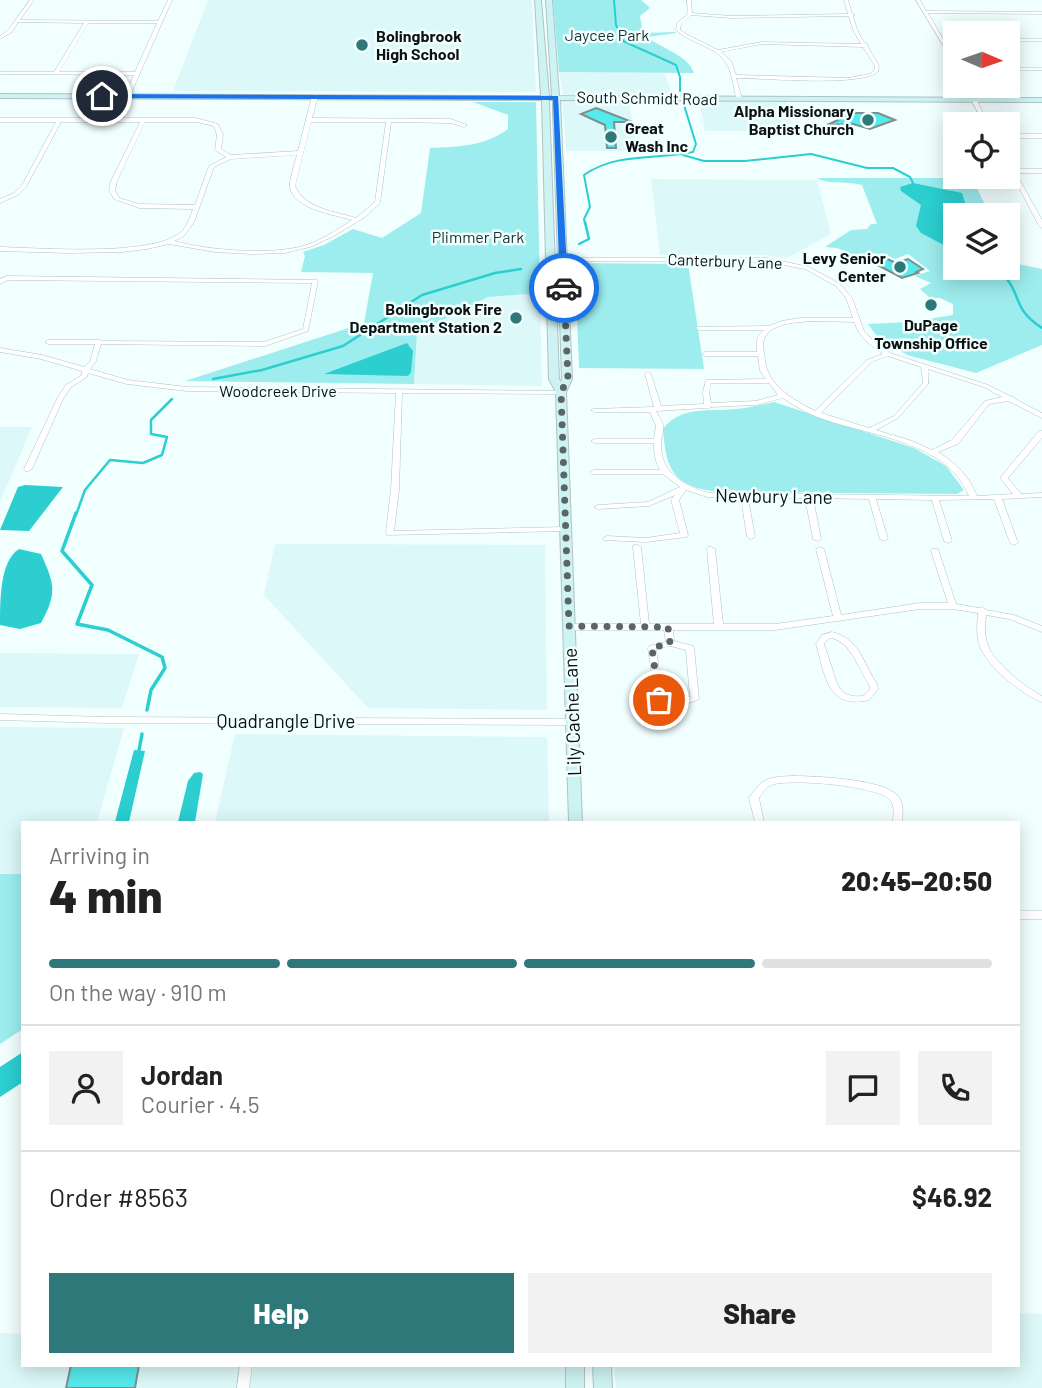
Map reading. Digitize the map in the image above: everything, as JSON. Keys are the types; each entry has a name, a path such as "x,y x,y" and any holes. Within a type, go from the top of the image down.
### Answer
{"street":[{"path":"0,38 10,31 32,0"},
{"path":"127,96 170,0"},
{"name":"Lily Cache Lane","path":"538,0 545,97 554,379 561,392 576,821"},
{"name":"Lily Cache Lane","path":"549,0 568,379 561,392"},
{"path":"689,0 690,14"},
{"path":"734,76 848,79 876,72 877,65 855,30 853,15 846,0"},
{"path":"918,0 943,43"},
{"path":"925,12 1042,13"},
{"path":"739,99 730,61 719,51 680,33 679,24 690,14 731,17 853,15"},
{"path":"17,21 160,22"},
{"path":"55,74 87,22"},
{"path":"1020,40 1042,40"},
{"path":"719,51 762,43 867,46"},
{"path":"1020,69 1042,69"},
{"path":"0,74 137,74"},
{"path":"871,75 879,78"},
{"name":"South Schmidt Road","path":"0,96 1042,100"},
{"path":"315,96 299,153 292,186 294,195 303,203 354,219"},
{"path":"974,100 980,112"},
{"path":"0,201 16,194 24,186 60,119"},
{"path":"144,119 114,181 112,190 117,199 139,206 196,207"},
{"path":"0,120 196,120 216,125 220,135 218,150 230,157"},
{"path":"310,120 451,121 464,125"},
{"path":"169,242 192,250 300,248 319,242 371,210 378,202 389,120"},
{"path":"1020,136 1042,136"},
{"path":"0,249 123,250 169,242 184,234 212,166 230,157 299,153"},
{"path":"1020,171 1042,171"},
{"path":"1020,185 1042,226"},
{"path":"1033,210 1042,210"},
{"path":"551,259 563,259"},
{"name":"Canterbury Lane","path":"563,259 783,262 807,268 838,285 849,298 861,332 888,354 924,368 986,386 1042,416"},
{"path":"0,282 7,278 315,281 306,330 265,344 48,342"},
{"path":"699,328 770,327 802,319 855,320"},
{"path":"761,322 770,327"},
{"path":"770,327 760,340 761,355 768,381 781,396 816,414 933,452 969,482 974,498"},
{"path":"28,469 60,399 68,386 85,376 99,341"},
{"name":"Woodcreek Drive","path":"0,350 42,357 127,382 187,390 561,392"},
{"path":"705,354 761,355"},
{"path":"816,414 869,361 888,354"},
{"path":"871,430 896,417 926,383 924,368"},
{"path":"594,472 664,472 656,441 660,426 648,374"},
{"path":"708,407 708,381 768,381"},
{"path":"399,392 395,489 390,533 565,529"},
{"path":"595,410 708,407 756,403 781,396"},
{"path":"933,452 956,442 987,402 1012,398"},
{"path":"1019,496 1004,478 1042,433"},
{"path":"595,441 656,441"},
{"name":"Newbury Lane","path":"664,472 684,488 707,495 974,498 1042,495"},
{"path":"598,507 649,504 684,488"},
{"path":"607,538 646,540 684,535 675,500 684,488"},
{"path":"744,496 751,537"},
{"path":"809,497 817,539"},
{"path":"872,497 884,539"},
{"path":"997,497 1013,543"},
{"path":"935,498 948,541"},
{"path":"637,547 645,627"},
{"path":"711,549 719,628"},
{"path":"820,549 838,618"},
{"path":"935,551 953,606"},
{"path":"569,626 775,626 920,606 953,606 982,610 1042,629"},
{"path":"982,610 981,631 985,649 1000,668 1042,699"},
{"path":"824,620 832,635"},
{"path":"668,627 670,643"},
{"path":"832,635 848,641 873,684 871,694 866,698 843,696 833,687 820,643 825,637 832,635"},
{"path":"670,643 690,648 695,699 677,702 659,700 652,648 670,643"},
{"name":"Quadrangle Drive","path":"0,717 573,722"},
{"path":"759,821 754,798 765,783 781,778 873,787 892,795 899,807 897,821"},
{"path":"1020,915 1042,915"},
{"path":"243,1388 246,1367"},
{"path":"575,1367 575,1388"},
{"path":"602,1367 603,1388"}],"shaded area":[{"name":"Bolingbrook High School","path":"208,0 532,0 536,92 173,91"},
{"path":"559,72 664,73 673,95 563,95"},
{"path":"699,100 786,101 794,131 705,131"},
{"path":"562,102 629,102 637,151 566,151"},
{"path":"651,179 817,180 831,234 787,258 762,255 660,255"},
{"path":"913,183 962,193 965,203 943,203 943,245 921,233 916,226 921,205 901,191 900,187"},
{"path":"505,293 540,293 542,386 414,384 417,333 488,297"},
{"path":"407,343 413,351 411,372 408,376 324,374"},
{"path":"0,427 32,427 0,502"},
{"path":"18,487 63,487 29,531 0,530"},
{"path":"275,544 545,545 547,710 368,708 264,595"},
{"path":"19,549 41,554 52,589 50,604 41,623 20,629 0,625 5,571 8,562"},
{"path":"0,653 139,654 122,708 0,707"},
{"path":"0,727 124,728 97,821 21,821 21,874 0,874"},
{"path":"235,734 547,737 549,821 215,821"},
{"path":"134,750 145,751 129,821 115,821"},
{"path":"194,773 203,774 195,821 178,821 188,781"},
{"path":"21,1053 21,1083 0,1097 0,1067"},
{"path":"1020,1313 1042,1314 1042,1388 616,1388 614,1367 1020,1367"},
{"path":"0,1333 21,1334 21,1367 568,1367 567,1388 0,1388"}],"green space":[{"name":"Jaycee Park","path":"553,0 641,0 650,8 640,16 643,33 675,32 647,37 681,57 694,73 559,72"},
{"name":"Plimmer Park","path":"473,102 536,102 540,293 488,297 417,333 414,384 185,381 364,323 373,273 301,272 305,256 303,252 324,245 353,229 382,238 421,213 430,148 481,142 508,129 508,115"},
{"path":"817,178 943,178 943,189 977,189 984,203 943,203 943,280 1020,280 1020,264 1042,269 1042,345 976,373 907,355 876,335 868,324 910,322 953,315 953,304 940,298 930,298 920,289 931,283 915,276 930,271 908,254 895,259 884,254 867,261 837,248 825,247 851,230 867,229 871,224 877,224 862,185"},
{"path":"575,263 688,264 704,369 579,368"},
{"path":"774,402 914,448 946,466 964,490 957,494 718,492 691,486 675,474 664,444 663,429 670,421 696,411 741,409"},
{"path":"0,874 21,874 21,1030 0,1044"}],"building":[{"path":"596,108 632,122 614,122 616,148 607,148 605,125 581,114"},
{"name":"Alpha Missionary Baptist Church","path":"853,113 878,113 895,120 870,129 853,124 827,125"},
{"name":"Levy Senior Center","path":"885,258 896,263 908,259 923,269 902,278 868,260"},
{"path":"71,1367 139,1367 135,1388 66,1388"}],"waterway":[{"path":"614,0 616,25 623,41 676,65 680,77 680,91"},
{"path":"585,224 584,219 590,207 584,175 623,160 693,152 696,144 684,105"},
{"path":"683,155 704,161 745,161 811,154 867,168 893,168 910,177 913,183"},
{"path":"579,244 589,239 585,222"},
{"path":"213,379 262,370 343,346 422,295 495,273 521,269"},
{"path":"1008,280 1025,314 1042,328"},
{"path":"76,515 85,490 110,460 143,463 162,455 167,437 151,434 151,420 172,399"},
{"path":"76,513 62,551 92,585 77,624 108,630 162,657 165,668 151,690 147,710"},
{"path":"139,750 142,734"}],"way so far":[{"path":"564,288 568,379 561,392 569,626 668,627 670,643 652,648 659,700"}],"place":[{"name":"Bolingbrook High School","path":"362,45"},
{"name":"Alpha Missionary Baptist Church","path":"868,120"},
{"name":"Great Wash Inc","path":"611,137"},
{"name":"Levy Senior Center","path":"900,267"},
{"name":"DuPage Township Office","path":"931,305"},
{"name":"Bolingbrook Fire Department Station 2","path":"516,318"}],"route":[{"path":"102,96 556,98 564,288"}]}
